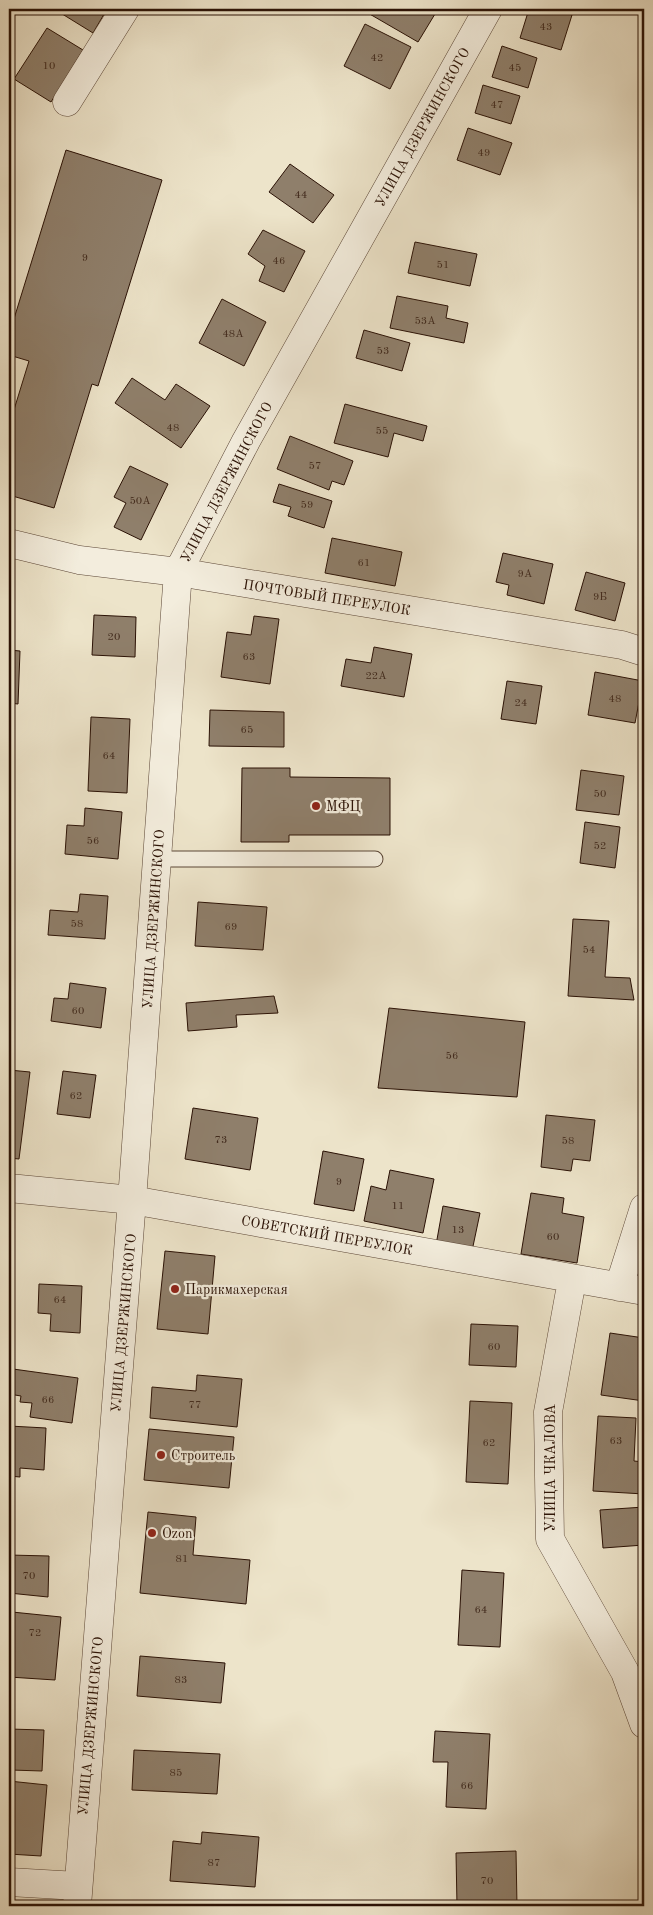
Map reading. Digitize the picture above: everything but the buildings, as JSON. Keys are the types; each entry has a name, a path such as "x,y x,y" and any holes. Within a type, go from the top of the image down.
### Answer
{"street":[{"path":"67,102 125,9"},
{"name":"УЛИЦА ДЗЕРЖИНСКОГО","path":"77,1896 132,1200 178,572 246,441 488,9"},
{"name":"ПОЧТОВЫЙ ПЕРЕУЛОК","path":"9,543 79,560 178,572 622,645 644,652"},
{"name":"СОВЕТСКИЙ ПЕРЕУЛОК","path":"9,1188 132,1200 572,1280 632,1289"},
{"path":"632,1289 644,1208"},
{"name":"УЛИЦА ЧКАЛОВА","path":"572,1280 548,1412 550,1539 624,1672 644,1724"},
{"path":"9,1882 77,1896"}],"lane":[{"path":"157,859 375,859"}],"place":[{"name":"МФЦ","path":"316,806"},
{"name":"Парикмахерская","path":"175,1289"},
{"name":"Строитель","path":"161,1455"},
{"name":"Ozon","path":"152,1533"}]}
